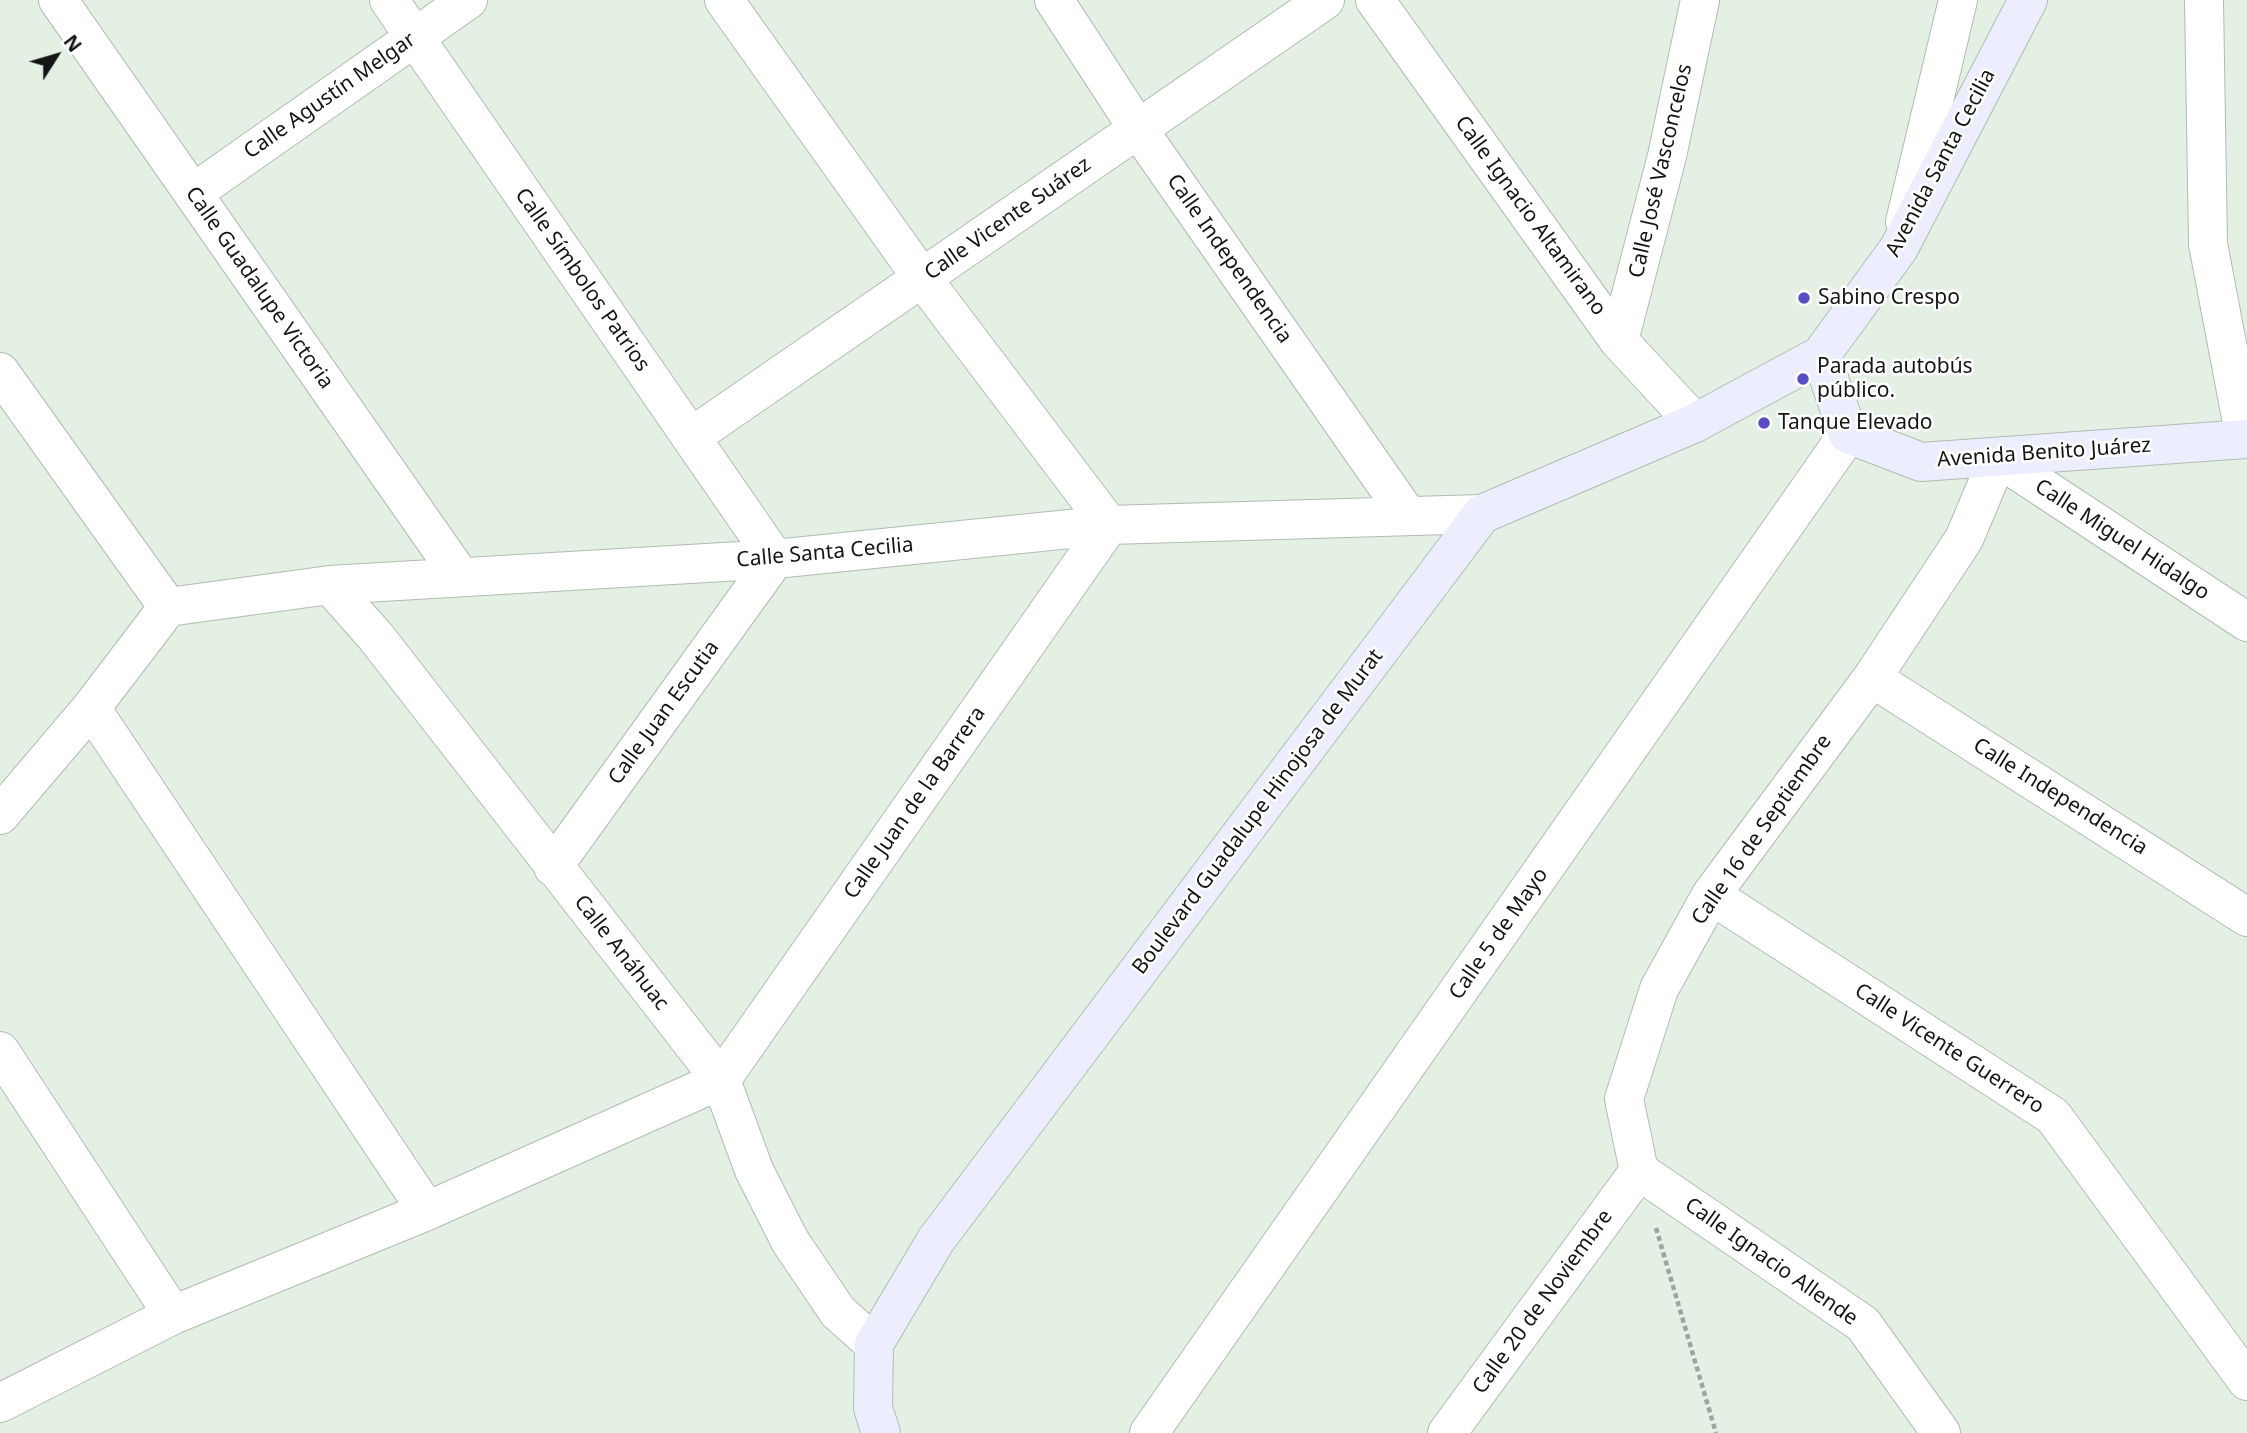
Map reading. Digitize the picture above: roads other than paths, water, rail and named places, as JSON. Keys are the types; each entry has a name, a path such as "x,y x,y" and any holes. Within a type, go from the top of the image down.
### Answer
{"main road":[{"name":"Avenida Santa Cecilia","path":"1822,355 1899,248 2028,0"},
{"name":"Boulevard Guadalupe Hinojosa de Murat","path":"881,1433 873,1408 874,1344 936,1240 1482,514 1695,423 1822,355"},
{"path":"1822,355 1848,434"},
{"name":"Avenida Benito Juárez","path":"1848,434 1921,462 2246,438"}],"street":[{"name":"Calle Guadalupe Victoria","path":"58,0 460,576"},
{"name":"Calle Símbolos Patrios","path":"389,0 775,559"},
{"name":"Calle Agustín Melgar","path":"193,193 468,0"},
{"path":"724,0 922,278 1110,525"},
{"name":"Calle Independencia","path":"1054,0 1138,129 1408,516"},
{"name":"Calle Vicente Suárez","path":"691,438 1325,0"},
{"name":"Calle Ignacio Altamirano","path":"1375,0 1619,341 1695,423"},
{"name":"Calle José Vasconcelos","path":"1619,341 1667,156 1700,0"},
{"path":"1899,248 1958,0"},
{"name":"Avenida Benito Juárez","path":"2204,0 2208,244 2246,438"},
{"path":"0,372 168,607 92,708 0,815"},
{"name":"Calle 5 de Mayo","path":"1149,1433 1848,434"},
{"name":"Calle Miguel Hidalgo","path":"1998,458 2247,622"},
{"name":"Calle 16 de Septiembre","path":"1639,1171 1624,1099 1659,989 1711,895 1872,678 1964,539 1998,458"},
{"name":"Calle Santa Cecilia","path":"168,607 330,585 775,559 1110,525 1482,514"},
{"name":"Calle Juan de la Barrera","path":"721,1080 1110,525"},
{"name":"Calle Juan Escutia","path":"553,867 775,559"},
{"name":"Calle Anáhuac","path":"330,585 376,637 721,1080 754,1170 790,1241 838,1311 874,1344"},
{"name":"Calle Independencia","path":"1872,678 2247,917"},
{"path":"92,708 427,1211"},
{"name":"Calle Vicente Guerrero","path":"1711,895 2053,1116 2247,1381"},
{"path":"0,1051 173,1315"},
{"path":"0,1403 173,1315 427,1211 721,1080"},
{"name":"Calle 20 de Noviembre","path":"1447,1433 1639,1171"},
{"name":"Calle Ignacio Allende","path":"1639,1171 1863,1324 1941,1433"}],"place":[{"name":"Sabino Crespo","path":"1804,298"},
{"name":"Parada autobús público.","path":"1803,379"},
{"name":"Tanque Elevado","path":"1764,423"}]}
